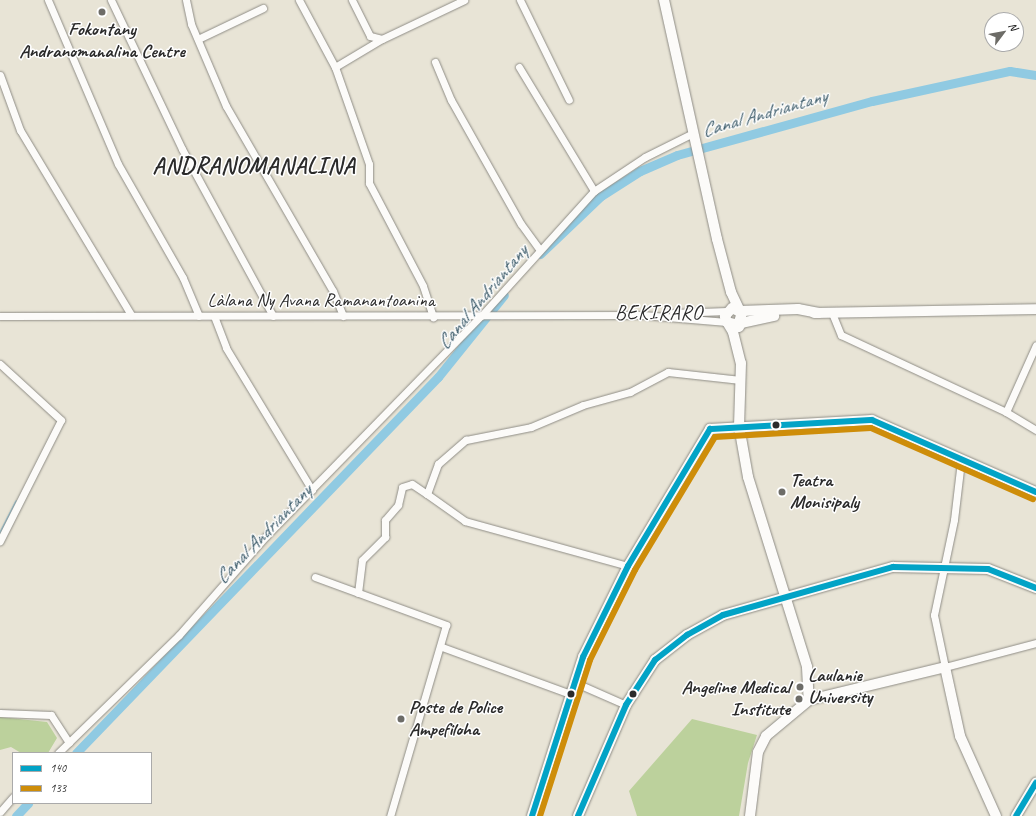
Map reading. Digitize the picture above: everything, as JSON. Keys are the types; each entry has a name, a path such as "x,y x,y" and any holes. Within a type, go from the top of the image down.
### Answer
{"street":[{"path":"48,0 118,164 183,278 198,316"},
{"path":"111,0 182,149 273,316"},
{"path":"186,0 198,39 226,106 330,286 343,316"},
{"path":"299,0 335,67 368,164 369,183 423,286 433,317"},
{"path":"352,0 370,36 382,39"},
{"path":"335,67 382,39 464,0"},
{"path":"520,0 569,100"},
{"path":"664,0 700,165 731,292 740,311 741,323 736,342"},
{"path":"198,39 263,8"},
{"path":"435,62 451,100 540,250"},
{"path":"519,67 594,191"},
{"path":"0,75 20,130 131,315"},
{"path":"59,752 179,635 312,490 481,316 594,191 645,157 693,133"},
{"path":"731,292 727,322 736,342 742,380 740,426 748,477 787,597 807,667 809,700"},
{"path":"643,315 798,309 819,313"},
{"path":"643,315 727,322 735,326 741,323 819,313 1036,309"},
{"path":"832,313 841,335 1006,412 1036,430"},
{"name":"Làlana Ny Avana Ramanantoanina","path":"0,316 131,315 433,317 643,315"},
{"path":"214,316 226,348 312,490"},
{"path":"1006,412 1036,345"},
{"path":"0,364 61,420 0,541"},
{"path":"427,494 438,464 466,440 531,427 583,405 630,392 668,372 742,380"},
{"path":"532,816 573,695 583,657 628,566 706,432 716,427 872,420 961,462 1036,492"},
{"path":"961,462 944,567 934,615 960,736 996,816"},
{"path":"358,593 362,560 385,537 385,520 398,505 402,487 412,484 465,521 628,566"},
{"path":"578,816 626,705 656,660 686,635 723,615 889,568 944,567 988,569 1036,588"},
{"path":"315,577 446,625 442,646 390,816"},
{"path":"750,816 758,752 766,736 809,700 945,668 1036,643"},
{"path":"442,646 573,695"},
{"path":"576,683 626,705"},
{"path":"0,713 51,715 69,743"},
{"path":"1016,816 1036,783"},
{"path":"0,812 12,798"}],"green space":[{"path":"0,717 47,722 57,738 49,752 19,752 11,747 0,750"},
{"path":"692,719 757,735 748,763 739,816 637,816 629,791"}],"waterway":[{"name":"Canal Andriantany","path":"540,254 601,196 640,171 677,155 872,101 1010,71 1036,75"},
{"name":"Canal Andriantany","path":"77,752 438,377 504,295"},
{"path":"0,533 16,502"},
{"name":"Canal Andriantany","path":"16,816 27,804"}],"transit line":[{"name":"140","path":"532,816 583,657 628,566 710,429 872,420 1036,492"},
{"name":"133","path":"540,816 590,660 635,570 715,437 871,428 1033,499"},
{"name":"140","path":"578,816 626,705 655,660 687,635 723,615 893,567 988,569 1036,588"},
{"name":"140","path":"1016,816 1036,783"}],"place":[{"name":"Fokontany Andranomanalina Centre","path":"102,12"},
{"name":"Teatra Monisipaly","path":"782,492"},
{"name":"Laulanie University","path":"800,687"},
{"name":"Angeline Medical Institute","path":"799,699"},
{"name":"Poste de Police Ampefiloha","path":"401,719"}],"district":[{"name":"ANDRANOMANALINA","path":"254,166"},
{"name":"BEKIRARO","path":"659,312"}]}
